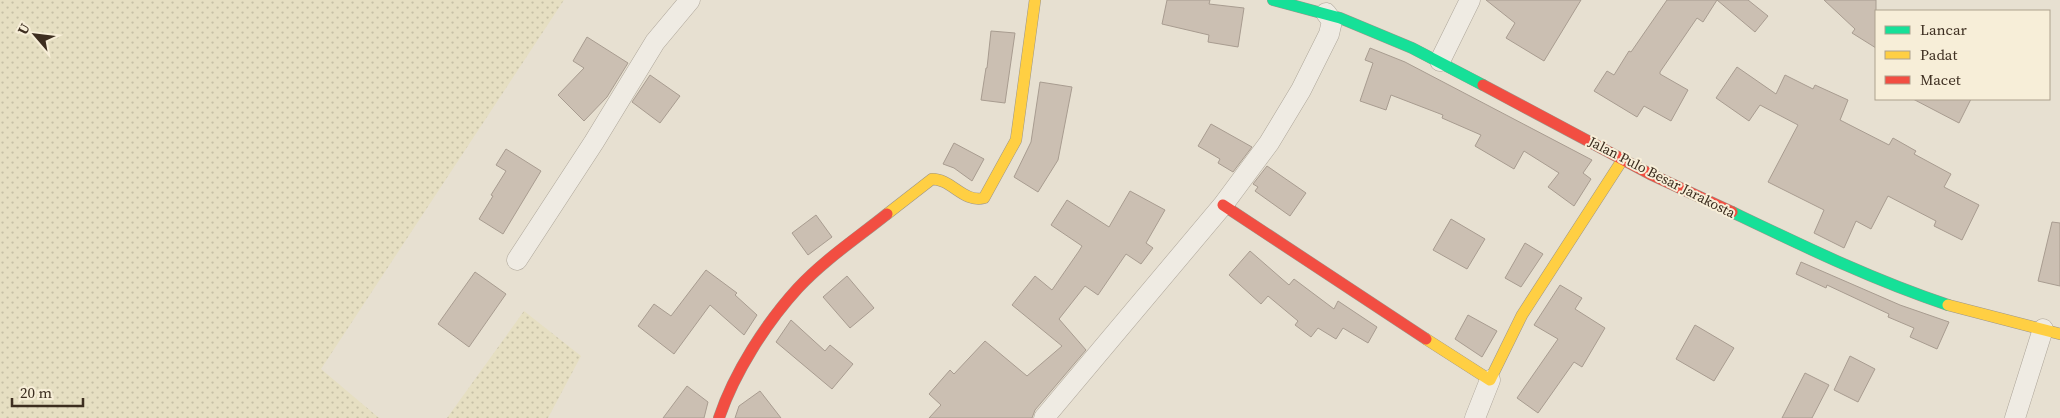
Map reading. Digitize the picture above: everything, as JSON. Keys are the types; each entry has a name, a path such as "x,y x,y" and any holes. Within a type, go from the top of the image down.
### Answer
{"street":[{"path":"517,260 594,142 655,42 690,0"},
{"path":"719,418 726,397 775,315 818,269 932,179 943,180 972,199 979,200 984,198 1016,140 1035,0"},
{"name":"Jalan Pulo Besar Jarakosta","path":"1273,0 1356,24 1440,60 1650,174 1857,271 1906,291 1957,308 2051,331"},
{"path":"1440,60 1470,0"},
{"path":"1044,418 1222,205 1269,143 1301,90 1329,34 1332,20 1326,14"},
{"path":"1475,418 1490,380 1522,315 1621,162 1620,158"},
{"path":"1222,205 1352,292 1490,380"},
{"path":"2015,418 2051,331"}],"shaded area":[{"path":"0,0 564,0 321,369 379,418 0,418"},
{"path":"524,311 581,356 548,418 447,418"}],"building":[{"path":"1167,0 1210,0 1209,4 1244,8 1238,47 1208,42 1209,35 1162,24"},
{"path":"1486,0 1581,0 1544,61 1506,38 1515,23"},
{"path":"1667,0 1717,0 1703,22 1697,18 1660,72 1660,74 1688,90 1671,121 1644,106 1637,117 1594,91 1607,71 1614,75 1629,51 1631,52"},
{"path":"1717,0 1748,0 1768,16 1755,32"},
{"path":"1824,0 1876,0 1875,47 1852,33 1855,29"},
{"path":"991,31 1015,33 1005,103 981,100"},
{"path":"587,37 628,63 607,97 584,121 558,95 584,68 573,61"},
{"path":"1370,48 1405,62 1592,160 1583,173 1591,179 1574,206 1548,187 1559,173 1524,151 1514,169 1475,146 1481,135 1442,118 1443,115 1391,95 1386,110 1360,101 1373,63 1365,60"},
{"path":"1737,67 1776,94 1785,75 1813,89 1815,85 1848,100 1840,120 1889,145 1893,138 1916,151 1914,154 1951,174 1944,187 1979,205 1962,240 1934,226 1936,221 1888,196 1871,229 1856,221 1844,248 1814,233 1824,210 1768,182 1798,125 1760,105 1749,121 1716,98"},
{"path":"650,75 680,96 660,123 632,102"},
{"path":"1040,82 1072,87 1058,160 1038,192 1014,177 1031,142"},
{"path":"1915,100 1970,100 1959,123"},
{"path":"1211,124 1252,147 1233,172 1218,163 1220,159 1198,146"},
{"path":"954,143 984,159 972,181 954,168 943,164"},
{"path":"506,149 541,171 503,234 479,219 506,171 496,165"},
{"path":"1267,166 1306,193 1290,216 1255,191 1258,187 1253,184"},
{"path":"1130,191 1165,210 1146,243 1153,248 1141,264 1126,254 1098,295 1085,286 1059,319 1086,350 1035,410 1032,418 929,418 941,405 929,394 950,370 954,374 985,341 1027,376 1062,346 1012,305 1035,276 1052,290 1082,246 1051,225 1067,200 1109,227"},
{"path":"816,215 832,237 808,255 792,233"},
{"path":"1451,219 1485,239 1467,269 1433,250"},
{"path":"2052,222 2060,223 2060,286 2038,281"},
{"path":"1525,243 1543,254 1521,287 1505,278"},
{"path":"1250,251 1289,285 1294,279 1334,309 1338,301 1377,327 1368,343 1343,328 1336,339 1318,328 1311,337 1295,325 1298,321 1268,296 1261,304 1229,275"},
{"path":"1801,262 1900,305 1949,322 1937,349 1910,337 1914,328 1888,317 1889,314 1827,285 1826,288 1796,274"},
{"path":"706,270 737,293 735,295 757,315 744,335 710,305 674,354 638,326 654,304 671,316"},
{"path":"475,272 506,294 469,347 438,324"},
{"path":"847,276 874,308 850,328 823,297"},
{"path":"1560,285 1582,298 1575,309 1605,328 1582,367 1574,362 1538,413 1517,398 1558,339 1534,325"},
{"path":"1468,315 1497,331 1482,357 1455,339"},
{"path":"791,320 825,351 830,345 853,364 832,389 776,342"},
{"path":"1695,325 1734,348 1714,381 1676,359"},
{"path":"1850,356 1875,369 1858,402 1834,390"},
{"path":"1805,373 1829,385 1812,418 1782,418"},
{"path":"687,386 708,402 704,418 663,418"},
{"path":"760,391 781,418 735,418 739,406"}],"traffic: fast":[{"path":"1273,0 1340,18 1412,48 1483,85"},
{"path":"1732,212 1865,274 1948,305"}],"traffic: slow":[{"path":"887,214 932,179 946,183 970,197 984,198 1016,140 1035,0"},
{"path":"1426,339 1490,380 1522,315 1621,162 1620,158"},
{"path":"1948,305 2060,334"}],"traffic: jam":[{"path":"1483,85 1650,174 1732,212"},
{"path":"1223,205 1426,339"},
{"path":"719,418 742,366 786,302 819,268 887,214"}]}
